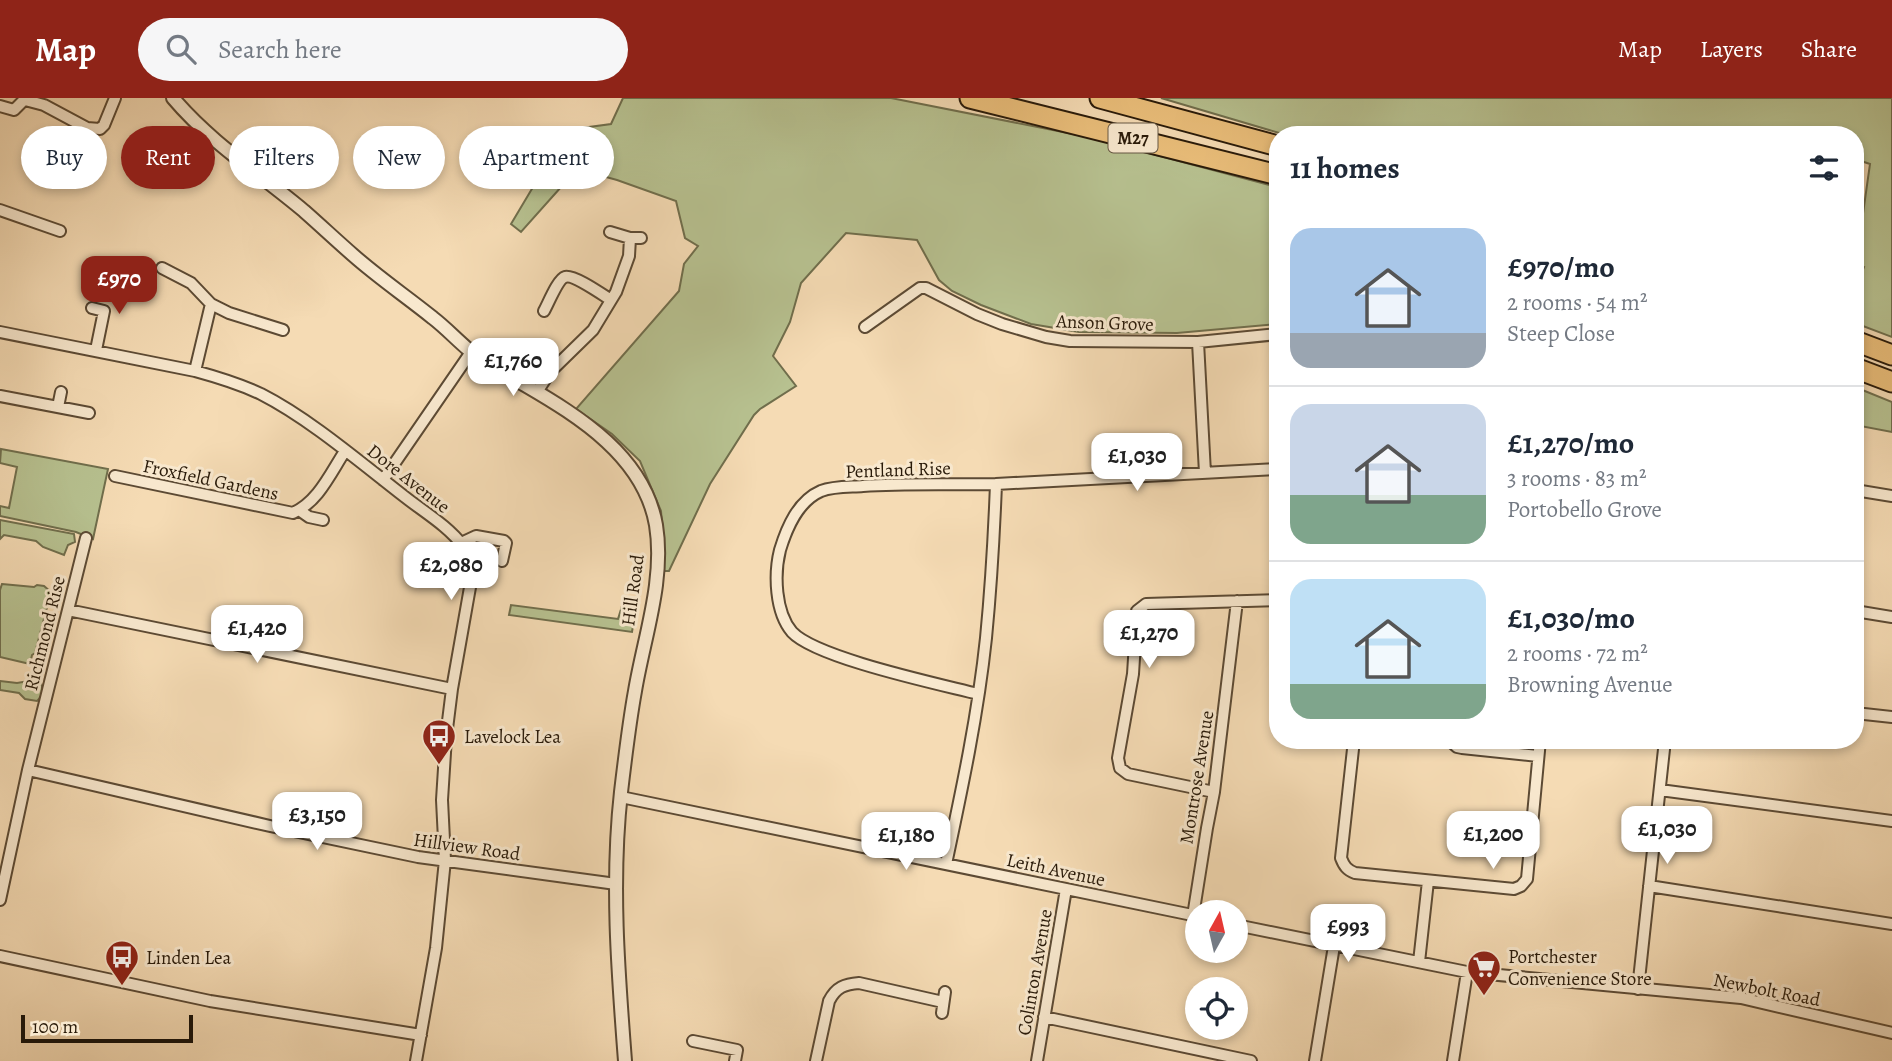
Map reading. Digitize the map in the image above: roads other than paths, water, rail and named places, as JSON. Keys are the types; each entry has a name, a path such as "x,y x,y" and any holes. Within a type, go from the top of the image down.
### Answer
{"highway":[{"name":"M27","path":"970,98 1269,173"},
{"name":"M27","path":"1100,98 1269,144"},
{"path":"1864,344 1892,355"},
{"path":"1864,371 1892,382"}],"street":[{"path":"0,106 14,110 26,99 94,130 104,125 115,98"},
{"name":"Hill Road","path":"173,98 190,118 229,153 303,210 355,257 436,320 471,352 593,430 618,452 637,476 645,492 656,523 657,568 635,691 617,831 617,953 625,1061"},
{"path":"0,210 60,231"},
{"path":"537,392 550,372 593,330 616,292 636,238 610,232"},
{"path":"162,268 191,283 211,304 229,313 283,330"},
{"path":"544,311 559,282 566,276 611,300"},
{"name":"Anson Grove","path":"865,327 920,288 926,288 989,319 1070,341 1198,342 1269,335"},
{"path":"195,371 211,304"},
{"path":"92,308 104,311 96,350"},
{"name":"Dore Avenue","path":"0,332 195,371 261,394 296,415 383,480 453,535 468,553 472,576 446,737 442,800 445,860 436,948 416,1061"},
{"path":"1198,342 1205,473"},
{"path":"383,480 471,352"},
{"path":"58,407 61,392"},
{"path":"0,396 89,413"},
{"name":"Froxfield Gardens","path":"115,476 293,513 308,505 345,451"},
{"name":"Pentland Rise","path":"978,694 872,666 811,645 793,632 783,616 777,578 778,559 791,521 812,495 825,490 881,485 1059,482 1269,470"},
{"path":"946,864 965,779 986,642 996,484"},
{"path":"1864,491 1892,496"},
{"name":"Froxfield Gardens","path":"299,510 309,517 323,520"},
{"path":"461,544 476,536 504,541 502,561"},
{"name":"Richmond Rise","path":"0,900 28,770 86,538"},
{"path":"1214,792 1128,774 1120,768 1118,758 1133,674 1137,611 1146,604 1269,600"},
{"name":"Montrose Avenue","path":"1197,900 1214,792 1237,601"},
{"path":"68,610 452,689"},
{"path":"1864,612 1892,617"},
{"path":"1864,714 1892,717"},
{"path":"1353,749 1341,858 1346,868 1355,873 1514,889 1527,879 1539,749"},
{"path":"1475,749 1538,756"},
{"path":"1638,989 1664,749"},
{"name":"Hillview Road","path":"28,770 418,857 616,884"},
{"path":"1660,790 1892,821"},
{"name":"Leith Avenue","path":"621,797 1185,914"},
{"path":"1419,962 1428,881"},
{"path":"1649,886 1892,924"},
{"name":"Colinton Avenue","path":"1037,1061 1066,890"},
{"path":"1248,928 1467,972 1453,1061"},
{"path":"1315,1061 1334,946"},
{"path":"0,956 210,1001 421,1035"},
{"name":"Newbolt Road","path":"1467,972 1741,998 1892,1033"},
{"path":"816,1061 829,1001 833,993 846,984 859,984 943,1002"},
{"path":"1044,1017 1251,1061"},
{"path":"693,1041 737,1050 735,1061"}],"place":[{"name":"Lavelock Lea","path":"439,766"},
{"name":"Linden Lea","path":"122,987"},
{"name":"Portchester Convenience Store","path":"1484,997"}]}
